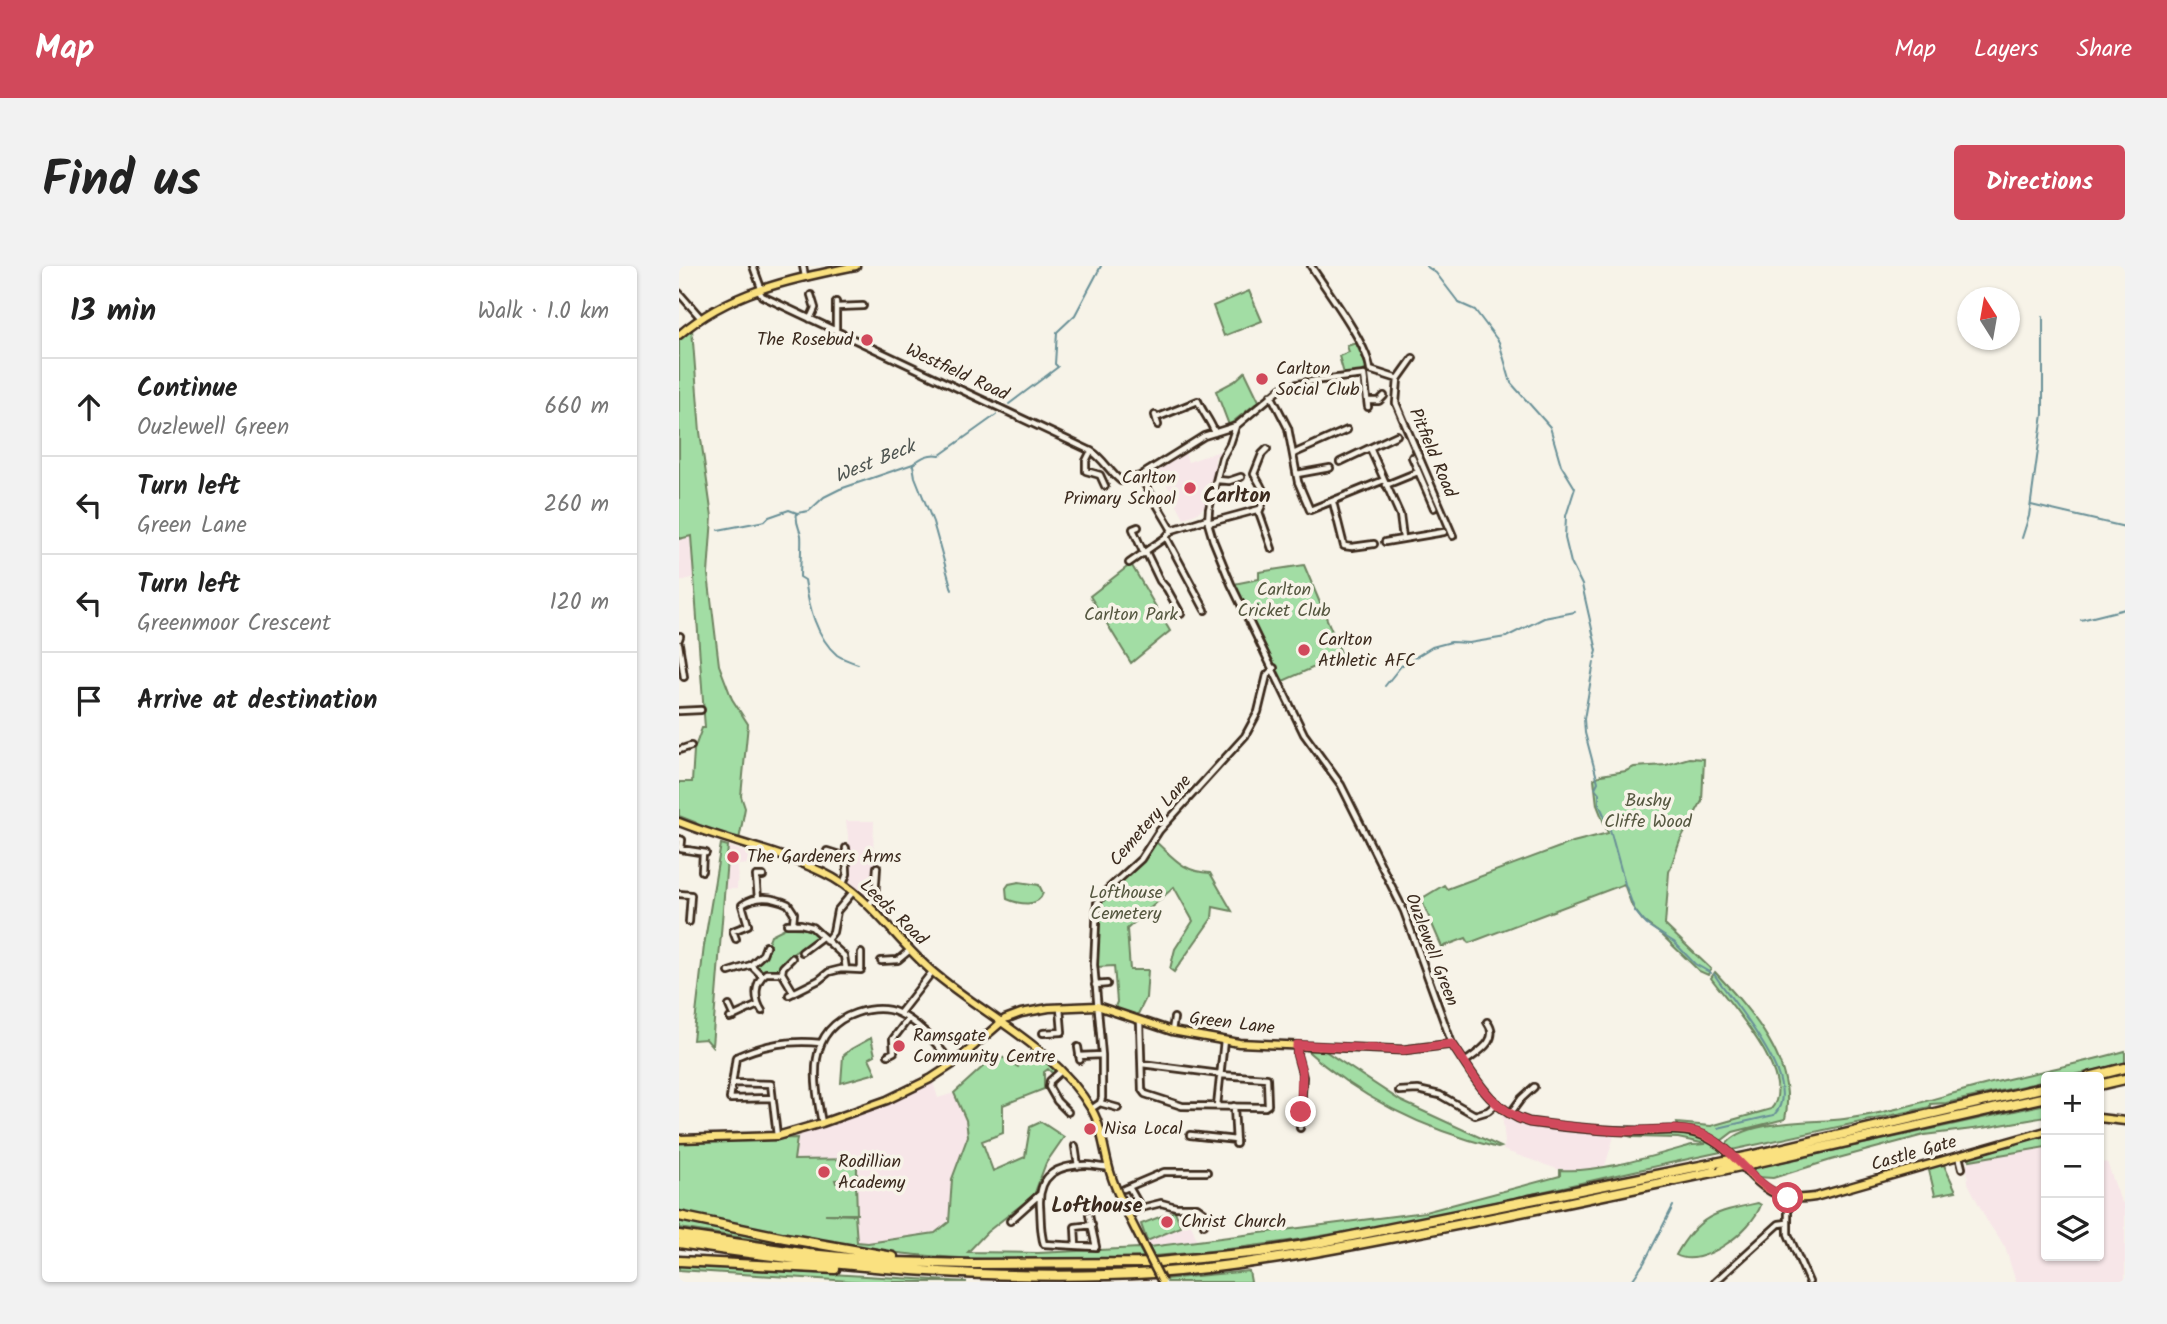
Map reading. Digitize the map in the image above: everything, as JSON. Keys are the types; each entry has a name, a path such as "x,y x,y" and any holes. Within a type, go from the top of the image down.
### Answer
{"highway":[{"path":"2104,1074 2125,1069"},
{"path":"2104,1084 2125,1079"},
{"path":"679,1243 869,1269 970,1276 1153,1273 1215,1267 1299,1256 1532,1211 2041,1088"},
{"path":"1752,1159 2041,1098"},
{"path":"679,1235 809,1254 909,1262 982,1265 1149,1263 1260,1252 1719,1167"},
{"path":"679,1216 897,1257 909,1262"},
{"path":"681,1261 798,1269 869,1269"}],"main road":[{"path":"679,335 700,317 723,303 805,276 856,266"},
{"name":"Leeds Road","path":"679,822 801,864 843,884 869,905 932,972 1033,1044 1061,1071 1091,1109 1099,1128 1108,1167 1162,1282"},
{"path":"679,1139 777,1136 822,1124 887,1100 930,1079 953,1064 1000,1022 1021,1013 1097,1006"},
{"name":"Green Lane","path":"1097,1006 1172,1031 1224,1041 1403,1050 1452,1044"},
{"name":"Ouzlewell Green","path":"1452,1044 1495,1105 1510,1115 1529,1122 1599,1130 1680,1130 1699,1133 1713,1140 1768,1190 1788,1198"},
{"path":"2104,1119 2125,1121"},
{"name":"Castle Gate","path":"1788,1198 1815,1197 2041,1132"}],"street":[{"path":"753,266 759,289"},
{"path":"803,266 805,276"},
{"path":"1311,266 1354,332 1369,361 1370,370"},
{"name":"Westfield Road","path":"759,289 762,296 1091,451 1103,459 1114,476 1121,481 1140,476"},
{"path":"679,293 700,317"},
{"path":"810,319 815,308 811,295"},
{"path":"836,332 837,304 863,306"},
{"path":"1370,370 1398,379 1413,358"},
{"path":"1172,530 1140,476 1199,439 1235,426 1281,388 1364,375 1370,370"},
{"path":"1364,375 1368,404 1379,401 1384,396"},
{"name":"Pitfield Road","path":"1398,379 1395,397 1397,408 1453,536"},
{"path":"1271,395 1288,428 1301,490 1310,510 1418,472"},
{"path":"1159,425 1155,417 1198,401 1203,413 1209,417 1215,433"},
{"path":"1207,521 1222,458 1230,444 1235,426"},
{"path":"1293,454 1347,430"},
{"path":"1340,462 1397,435"},
{"path":"1370,448 1399,515 1403,538"},
{"path":"1267,449 1261,452 1252,474 1264,494 1260,509 1272,549"},
{"path":"1091,451 1086,461 1086,471 1100,475 1105,486"},
{"path":"1412,457 1434,508"},
{"path":"1297,474 1331,468"},
{"path":"1217,480 1229,481 1241,477"},
{"path":"1333,502 1344,546 1347,548 1374,544"},
{"path":"1129,563 1172,530 1260,509"},
{"name":"Ouzlewell Green","path":"1207,521 1231,584 1304,734 1341,785 1404,911 1452,1044"},
{"path":"1138,527 1133,529 1181,614"},
{"path":"1385,542 1444,532"},
{"path":"1166,537 1204,608 1196,612"},
{"path":"1171,610 1177,607"},
{"path":"679,640 684,677"},
{"name":"Cemetery Lane","path":"1100,1103 1102,1055 1095,985 1094,935 1097,903 1106,891 1141,859 1159,831 1245,736 1258,712 1268,673 1274,668"},
{"path":"679,711 701,710"},
{"path":"679,750 691,746"},
{"path":"679,839 682,840 681,849 705,853 702,871"},
{"path":"843,884 847,874 846,848"},
{"path":"827,851 846,857"},
{"path":"869,905 875,896 877,867"},
{"path":"758,898 756,876 763,876"},
{"path":"802,952 833,932 837,911 853,892"},
{"path":"679,894 691,895 689,922"},
{"path":"736,939 733,931 748,925 742,905 758,898 775,899 788,904 793,913 790,923 811,927 844,956 846,969"},
{"path":"729,972 751,965 766,946"},
{"path":"881,961 898,960 911,950"},
{"path":"792,958 783,967 782,973 791,994 829,972 860,970 861,953"},
{"path":"751,965 762,976"},
{"path":"729,1006 732,1018 760,1008 756,987 762,976 771,972 782,973"},
{"path":"900,1013 932,972"},
{"path":"1095,985 1107,984"},
{"path":"1043,1033 1062,1032 1060,1008"},
{"path":"822,1124 815,1071 821,1043 837,1023 854,1014 882,1009 900,1013 922,1030 953,1064"},
{"path":"888,1055 894,1052 893,1039 908,1018"},
{"path":"1172,1031 1174,1018"},
{"path":"1140,1022 1142,1090 1145,1094 1182,1106 1268,1105 1267,1078 1220,1075 1142,1064"},
{"path":"1465,1062 1491,1038 1491,1027 1486,1022"},
{"path":"1217,1106 1224,1041"},
{"path":"771,1098 730,1099 736,1057 776,1042 821,1043"},
{"path":"1299,1045 1297,1055 1302,1072 1300,1128"},
{"path":"1078,1047 1079,1058 1102,1055"},
{"path":"1061,1071 1050,1081 1049,1087 1057,1101 1068,1112"},
{"path":"732,1083 771,1084 777,1136"},
{"path":"1510,1115 1534,1087"},
{"path":"1399,1091 1423,1091 1444,1096 1475,1115 1488,1111 1495,1105"},
{"path":"1091,1109 1100,1103 1118,1108"},
{"path":"1192,1134 1236,1142 1234,1106"},
{"path":"1075,1146 1078,1166"},
{"path":"1959,1156 1962,1168"},
{"path":"1010,1221 1039,1195 1047,1175 1078,1166 1108,1167"},
{"path":"1141,1208 1127,1188 1164,1172 1203,1173"},
{"path":"1039,1195 1043,1241 1047,1245 1096,1247 1089,1215"},
{"path":"1788,1198 1787,1223 1792,1245 1809,1282"},
{"path":"1128,1214 1161,1203 1176,1207 1197,1207 1204,1212 1203,1225"},
{"path":"1715,1282 1779,1224 1787,1223"},
{"path":"1076,1246 1076,1227 1092,1225"}],"shaded area":[{"name":"Carlton Primary School","path":"1223,450 1215,457 1214,481 1205,506 1196,514 1184,518 1158,468 1185,453 1188,462"},
{"path":"691,535 694,577 679,582 679,539"},
{"path":"846,821 874,821 873,859 876,869 870,898 848,882"},
{"path":"728,846 750,854 750,864 738,865 737,889 725,889"},
{"name":"Rodillian Academy","path":"933,1082 938,1098 954,1093 966,1120 968,1252 837,1240 679,1142 797,1138 798,1135 896,1101"},
{"path":"1502,1114 1512,1121 1537,1127 1615,1133 1605,1166 1577,1171 1560,1170 1503,1150 1505,1142"},
{"path":"2041,1148 2041,1261 2104,1261 2104,1163 2107,1162 2125,1206 2125,1282 2016,1282 2005,1247 1987,1221 1968,1183 1967,1165 1970,1160"},
{"path":"1191,1224 1197,1241 1149,1247 1147,1241"}],"green space":[{"path":"1249,291 1262,321 1224,336 1213,306"},
{"path":"692,329 700,432 712,517 708,574 719,665 732,699 748,724 741,796 745,808 739,840 702,828 679,816 679,782 692,782 694,750 702,728 705,728 691,536 679,539 679,339"},
{"path":"1356,343 1367,368 1362,372 1344,374 1339,356 1349,352 1347,346"},
{"path":"1245,372 1259,401 1229,425 1216,391"},
{"name":"Carlton Park","path":"1131,564 1170,631 1131,663 1090,596"},
{"name":"Carlton Cricket Club","path":"1304,565 1342,655 1283,681 1234,584 1259,579 1259,572"},
{"name":"Bushy Cliffe Wood","path":"1689,758 1704,759 1702,801 1680,841 1669,872 1665,925 1711,969 1708,975 1699,971 1662,935 1643,921 1632,906 1624,884 1469,943 1466,938 1442,947 1421,899 1444,885 1447,889 1573,842 1608,833 1597,805 1594,779 1634,767 1666,765"},
{"name":"Lofthouse Cemetery","path":"1155,841 1186,867 1210,873 1232,911 1213,907 1212,918 1174,972 1170,969 1175,949 1193,921 1174,887 1127,929 1130,970 1148,970 1146,998 1137,1016 1114,1009 1117,1002 1114,966 1097,967 1096,920 1099,904 1141,864"},
{"path":"721,844 728,846 712,1046 706,1039 693,1040 704,946"},
{"path":"1019,882 1039,885 1043,893 1041,898 1028,904 1007,899 1006,888 1009,884"},
{"path":"785,928 807,930 818,938 791,955 781,970 762,971 753,963 764,954 771,935"},
{"path":"1715,972 1743,1004 1768,1039 1785,1078 1787,1098 1785,1119 1733,1132 1721,1141 1705,1131 1678,1127 1677,1123 1711,1126 1771,1109 1777,1095 1776,1079 1769,1061 1745,1022 1711,978"},
{"path":"871,1038 875,1055 869,1058 876,1073 841,1083 843,1056"},
{"path":"1304,1048 1322,1049 1401,1101 1501,1147 1445,1132 1395,1110 1348,1083"},
{"path":"1032,1049 1055,1072 1054,1075 1048,1069 1044,1072 1044,1089 1003,1105 1003,1133 982,1141 993,1171 1025,1157 1030,1127 1041,1122 1064,1137 1046,1163 1034,1195 987,1232 968,1252 1038,1253 1139,1248 1144,1257 1032,1260 920,1255 825,1243 679,1212 679,1142 797,1138 794,1160 857,1159 857,1179 835,1180 836,1183 856,1182 857,1214 825,1214 855,1215 857,1242 868,1243 935,1233 949,1222 952,1179 968,1136 966,1120 954,1093 997,1054 1018,1067 1030,1052 1041,1062 1030,1051"},
{"path":"2125,1051 2125,1063 2096,1070 2041,1072 2041,1082 1946,1103 1930,1104 1930,1107 1732,1150 1726,1145 1735,1137 1763,1126 1880,1113 1984,1085"},
{"path":"2041,1105 2041,1118 1924,1135 1773,1178 1757,1177 1749,1169"},
{"path":"1680,1133 1703,1138 1721,1152 1439,1214 1297,1240 1153,1256 1149,1247 1425,1212 1560,1176 1560,1170 1609,1166 1692,1145 1706,1144 1678,1138 1632,1137 1622,1134"},
{"path":"2041,1136 2041,1148 1970,1160 1969,1157"},
{"path":"1943,1163 1956,1191 1935,1195 1928,1166"},
{"path":"1758,1203 1761,1205 1756,1215 1725,1245 1699,1257 1676,1255 1692,1231 1709,1217"},
{"path":"1175,1211 1181,1227 1147,1241 1141,1224"},
{"path":"679,1219 816,1248 816,1249 679,1228"},
{"path":"679,1265 967,1282 865,1282 679,1270"},
{"path":"1249,1271 1251,1282 1167,1282 1165,1279"}],"waterway":[{"name":"West Beck","path":"1009,404 1058,367 1055,364 1057,332 1075,315 1101,266"},
{"path":"1426,266 1436,273 1459,303 1475,310 1499,342 1511,383 1550,427 1561,465 1575,488 1566,516 1565,538 1571,563 1582,585 1597,651 1595,658"},
{"path":"2022,538 2029,516 2043,414 2043,317"},
{"name":"West Beck","path":"718,530 765,521 789,510 797,513 809,511 824,497 840,489 913,464 926,456 940,455 996,415"},
{"path":"913,465 933,522 952,590"},
{"path":"2031,505 2125,527"},
{"path":"797,513 801,535 800,577 805,580 819,630 837,655 858,664"},
{"path":"2081,620 2125,609"},
{"path":"1385,686 1401,666 1432,647 1451,642 1469,643 1506,637 1544,618 1575,612"},
{"path":"1594,662 1584,719 1585,733 1598,782 1595,788 1599,793 1599,804 1609,826 1635,911 1647,925 1674,942 1695,964 1711,973"},
{"path":"1714,974 1763,1043 1781,1083 1781,1101 1774,1115 1718,1128"},
{"path":"1631,1282 1644,1263 1673,1206"}],"place":[{"name":"The Rosebud","path":"867,340"},
{"name":"Carlton Social Club","path":"1262,379"},
{"name":"Carlton Primary School","path":"1190,488"},
{"name":"Carlton Athletic AFC","path":"1304,650"},
{"name":"The Gardeners Arms","path":"733,857"},
{"name":"Ramsgate Community Centre","path":"899,1046"},
{"name":"Nisa Local","path":"1090,1129"},
{"name":"Rodillian Academy","path":"824,1172"},
{"name":"Christ Church","path":"1167,1222"}],"district":[{"name":"Carlton","path":"1237,496"},
{"name":"Lofthouse","path":"1097,1206"}],"route":[{"path":"1301,1112 1303,1081 1297,1045 1403,1050 1452,1044 1495,1105 1518,1119 1599,1130 1680,1130 1699,1133 1713,1140 1768,1190 1788,1198"}]}
